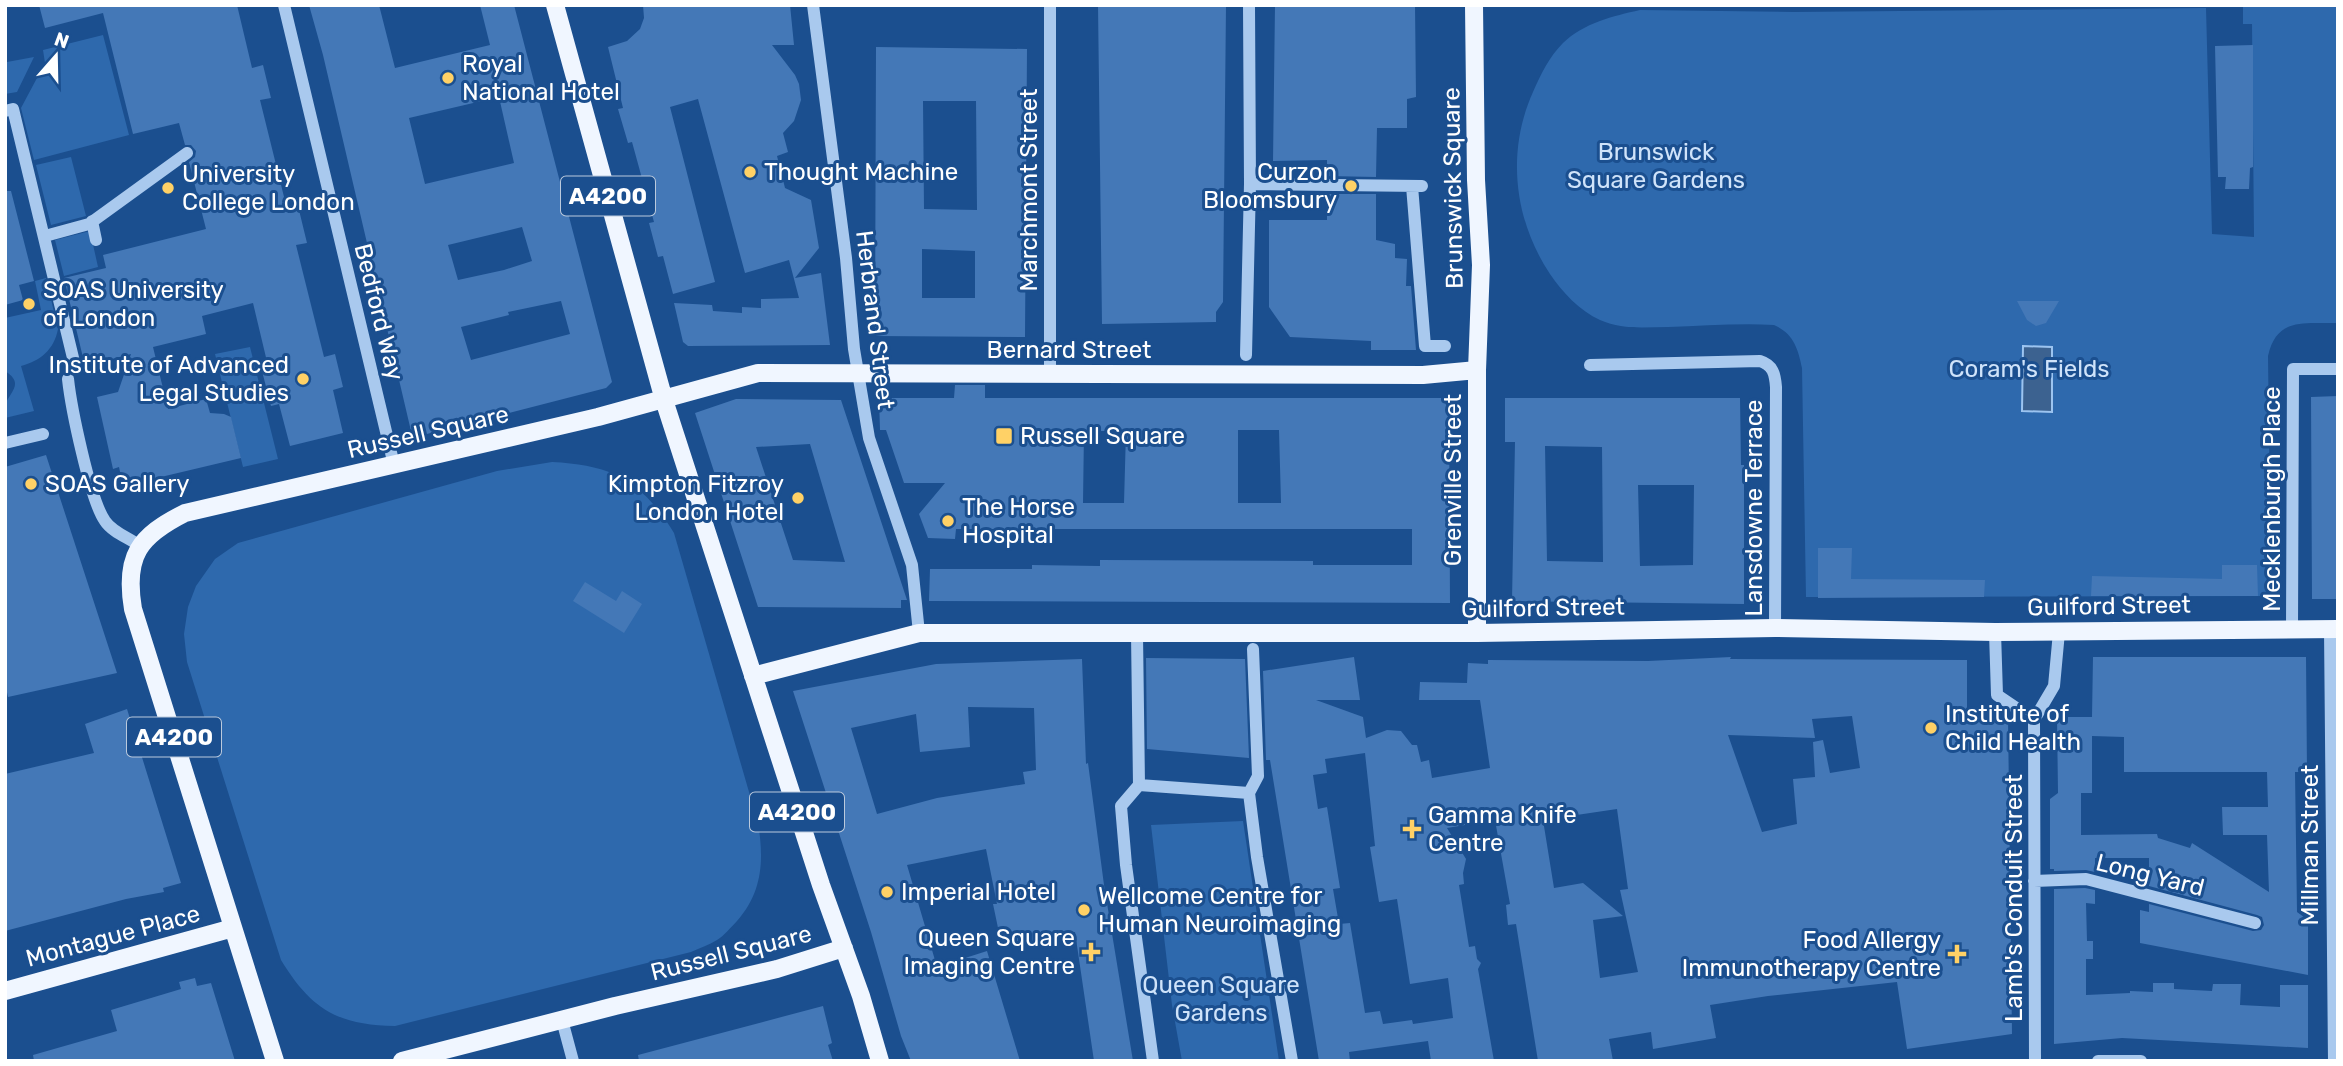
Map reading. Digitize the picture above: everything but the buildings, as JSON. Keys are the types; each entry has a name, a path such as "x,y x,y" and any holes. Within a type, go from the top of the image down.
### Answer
{"main road":[{"name":"A4200","path":"555,5 664,400"},
{"name":"Brunswick Square","path":"1474,5 1476,180 1481,265 1477,370"},
{"name":"Bernard Street","path":"664,400 758,373 1409,375 1477,370"},
{"name":"Grenville Street","path":"1477,370 1477,633"},
{"name":"Russell Square","path":"140,546 159,526 185,513 664,400 821,885 844,948 777,969 402,1061"},
{"name":"A4200","path":"140,546 131,570 133,609 275,1061"},
{"name":"Guilford Street","path":"753,676 919,634 1477,633 1775,628 1995,632 2334,629"},
{"name":"Montague Place","path":"5,991 233,928"},
{"name":"A4200","path":"844,948 862,996 880,1061"}],"street":[{"name":"Bedford Way","path":"284,5 394,465"},
{"name":"Herbrand Street","path":"813,5 858,374 869,438 912,565 919,634"},
{"name":"Marchmont Street","path":"1050,5 1050,375"},
{"path":"1246,355 1250,184 1249,5"},
{"path":"5,111 13,109 74,362"},
{"path":"45,236 92,221 187,153"},
{"path":"1250,184 1417,186 1425,346 1444,346"},
{"path":"92,221 96,240"},
{"name":"Lansdowne Terrace","path":"1590,365 1760,361 1773,370 1776,387 1775,628"},
{"name":"Mecklenburgh Place","path":"2292,629 2293,369 2338,369"},
{"path":"68,379 90,483 104,521 140,546"},
{"path":"5,443 43,434"},
{"name":"Millman Street","path":"2334,629 2334,1061"},
{"path":"1995,632 1997,695 2034,720 2054,686 2059,632"},
{"path":"1137,634 1139,785 1121,806 1126,866 1153,1061"},
{"path":"1253,649 1258,776 1249,793 1257,857 1292,1061"},
{"name":"Lamb's Conduit Street","path":"2034,720 2035,1061"},
{"path":"1139,785 1249,793"},
{"name":"Long Yard","path":"2034,881 2086,878 2255,923"},
{"path":"562,1020 573,1061"},
{"path":"2098,1061 2141,1061"}],"green space":[{"name":"Coram's Fields","path":"2243,5 2338,5 2338,323 2304,323 2285,328 2272,343 2268,356 2271,596 1806,597 1802,368 1790,337 1774,325 1633,327 1600,320 1579,306 1560,288 1528,231 1518,185 1517,162 1519,138 1533,92 1549,60 1563,43 1589,25 1609,18 1640,10 1794,12 2206,8 2212,234 2254,237 2252,24 2243,24"},
{"path":"103,35 129,135 34,160 21,108 45,63 43,50"},
{"path":"34,57 17,92 5,94 5,58 7,62"},
{"path":"71,157 86,216 51,225 36,165"},
{"path":"90,231 98,267 64,276 55,240"},
{"path":"46,278 58,329 56,336 45,354 21,366 34,411 5,418 5,406 15,384 5,371 5,318 41,310 35,281"},
{"path":"250,347 278,459 243,467 215,354"},
{"path":"552,462 592,467 624,479 650,500 674,533 758,823 761,862 757,887 746,910 725,934 691,952 395,1026 341,1018 303,991 281,960 187,662 184,634 188,607 196,586 215,559 238,543 497,471"},
{"name":"Queen Square Gardens","path":"1243,821 1279,1061 1182,1061 1172,1005 1151,825"}],"shaded area":[{"path":"2023,346 2052,347 2052,412 2022,411"}],"place":[{"name":"Royal National Hotel","path":"448,78"},
{"name":"Thought Machine","path":"750,172"},
{"name":"Curzon Bloomsbury","path":"1351,186"},
{"name":"University College London","path":"168,188"},
{"name":"SOAS University of London","path":"29,304"},
{"name":"Institute of Advanced Legal Studies","path":"303,379"},
{"name":"Russell Square","path":"1004,436"},
{"name":"SOAS Gallery","path":"31,484"},
{"name":"Kimpton Fitzroy London Hotel","path":"798,498"},
{"name":"The Horse Hospital","path":"948,521"},
{"name":"Institute of Child Health","path":"1931,728"},
{"name":"Gamma Knife Centre","path":"1412,829"},
{"name":"Imperial Hotel","path":"887,892"},
{"name":"Wellcome Centre for Human Neuroimaging","path":"1084,910"},
{"name":"Queen Square Imaging Centre","path":"1091,952"},
{"name":"Food Allergy Immunotherapy Centre","path":"1957,954"}],"park label":[{"name":"Brunswick Square Gardens","path":"1656,166"}]}
